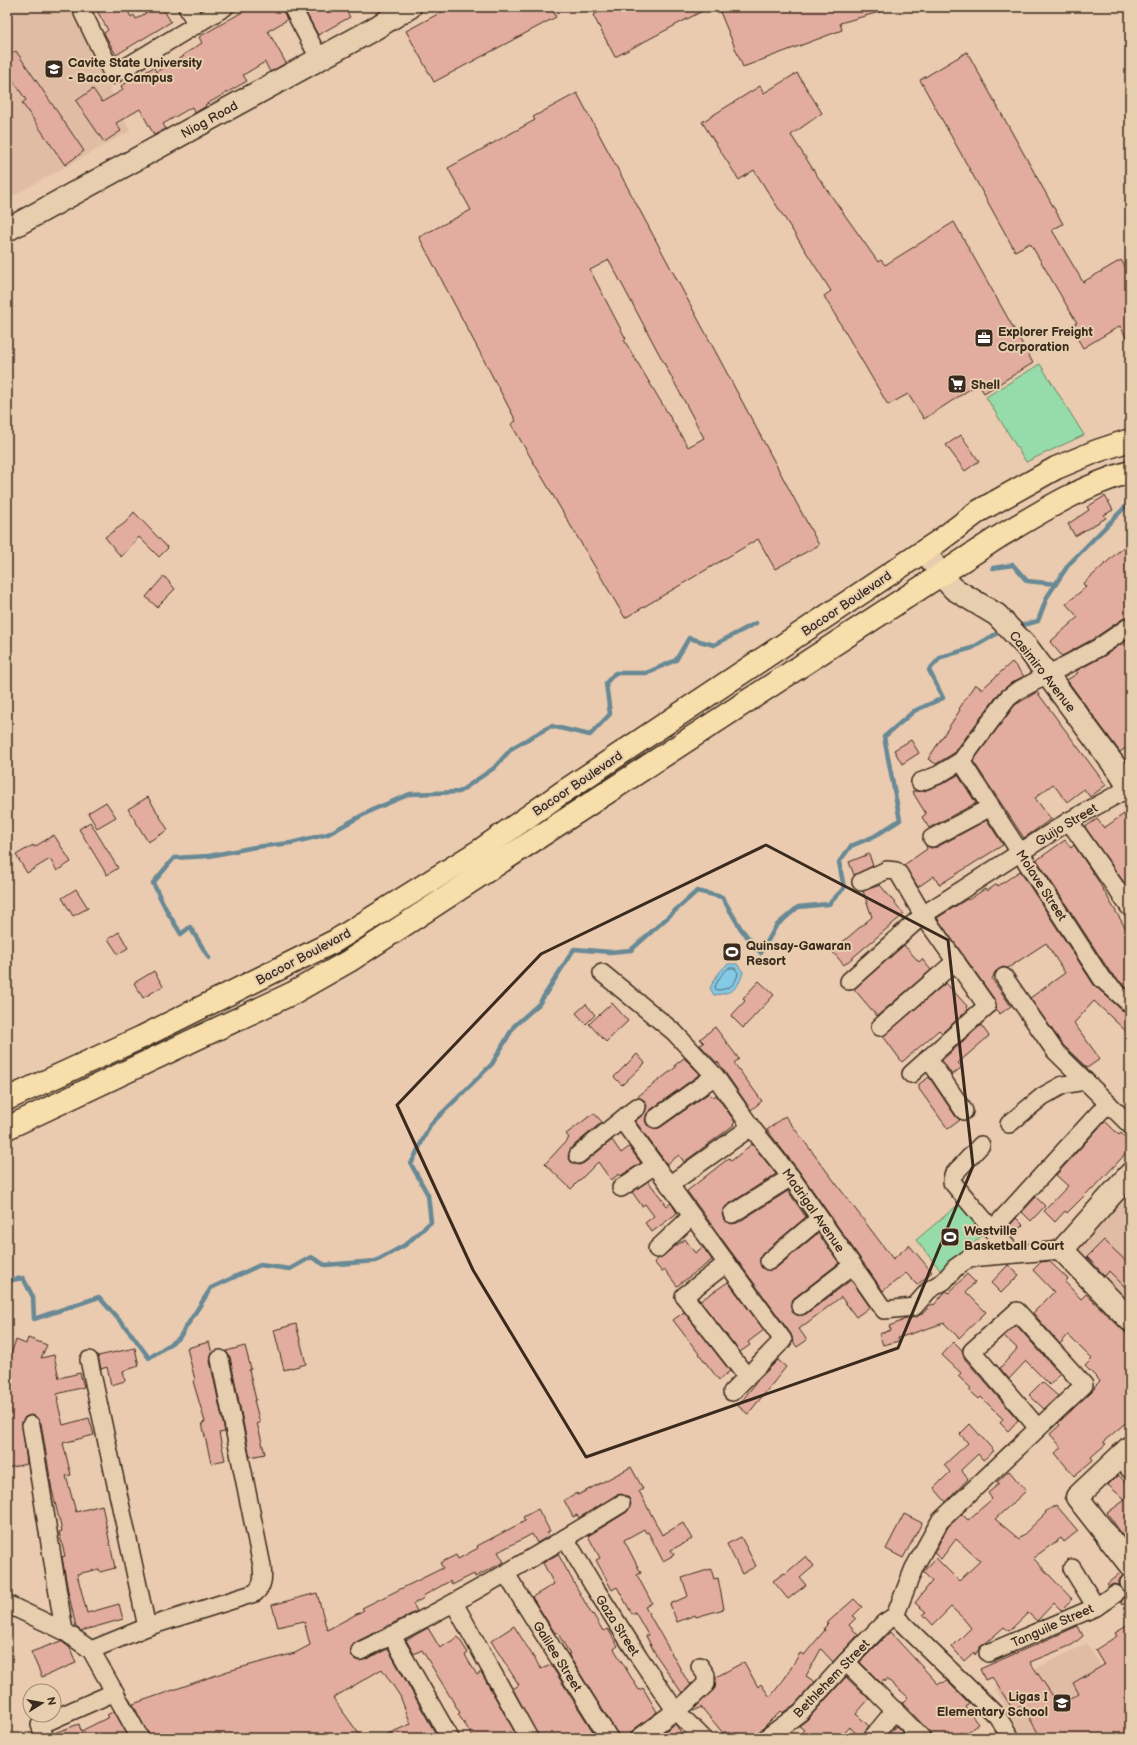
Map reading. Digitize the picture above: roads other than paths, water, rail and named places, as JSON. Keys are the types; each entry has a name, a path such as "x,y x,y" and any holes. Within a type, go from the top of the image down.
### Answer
{"main road":[{"name":"Bacoor Boulevard","path":"7,1099 142,1037 335,942 482,849 566,790 925,550 979,512 1056,468 1097,451 1130,440"},
{"name":"Bacoor Boulevard","path":"7,1128 293,993 349,961 940,574 1032,517 1086,489 1130,472"}],"street":[{"path":"187,7 197,25"},
{"path":"83,13 113,75 225,7"},
{"path":"292,7 319,58"},
{"name":"Niog Road","path":"7,230 372,30 410,7"},
{"name":"Casimiro Avenue","path":"925,550 940,574 954,589 997,615 1025,646 1127,779"},
{"path":"920,782 947,770 961,761 1008,698 1017,691 1098,648 1130,626"},
{"name":"Molave Street","path":"961,761 1102,979 1130,1004"},
{"name":"Guijo Street","path":"849,981 923,915 1069,821 1127,779"},
{"path":"932,838 991,807"},
{"path":"1069,821 1130,908"},
{"path":"861,882 887,870 896,871 923,915 987,1006 910,1074"},
{"path":"880,1027 956,961"},
{"name":"Madrigal Avenue","path":"602,973 674,1032 715,1076 751,1127 791,1177 884,1310 914,1307 929,1290 944,1281 955,1268 969,1258 1062,1250"},
{"path":"1004,977 1055,1051 1130,1125"},
{"path":"928,1058 964,1111"},
{"path":"655,1119 715,1076"},
{"path":"1009,1124 1050,1092 1062,1085 1086,1081"},
{"path":"992,1230 1108,1103"},
{"path":"578,1155 637,1107"},
{"path":"622,1120 783,1340 732,1392"},
{"path":"669,1185 751,1127"},
{"path":"981,1145 953,1175 952,1182 1013,1254"},
{"path":"621,1188 655,1165"},
{"path":"1130,1174 1062,1250 1130,1320"},
{"path":"732,1214 791,1177"},
{"path":"657,1249 692,1216"},
{"path":"769,1261 819,1219"},
{"path":"727,1263 684,1296 747,1377"},
{"path":"800,1306 853,1265"},
{"path":"1011,1738 997,1716 895,1616 914,1568 940,1522 1084,1385 1017,1311 972,1351 1038,1428"},
{"path":"92,1650 147,1627 255,1593 260,1588 263,1578 262,1566 220,1359"},
{"path":"89,1360 147,1627"},
{"path":"31,1425 64,1631"},
{"path":"1126,1458 1077,1497 1130,1577"},
{"path":"360,1651 392,1636 506,1574 621,1504"},
{"name":"Gaza Street","path":"565,1538 601,1598 676,1710 703,1738"},
{"path":"1072,1568 1096,1607"},
{"name":"Galilee Street","path":"506,1574 609,1738"},
{"name":"Tanguile Street","path":"988,1653 1096,1607 1115,1594"},
{"path":"454,1603 529,1738"},
{"path":"7,1604 64,1631 92,1650 140,1738"},
{"name":"Bethlehem Street","path":"766,1738 801,1712 884,1623 895,1616"},
{"path":"392,1636 450,1738"},
{"path":"846,1662 922,1738"},
{"path":"639,1738 687,1702 706,1684 706,1675 700,1666"},
{"path":"44,1738 40,1726 115,1692"},
{"path":"872,1738 895,1710"}],"water":[{"path":"728,964 737,964 743,972 739,983 730,992 714,995 710,988 722,969"}],"waterway":[{"path":"1016,627 1038,621 1047,597 1069,564 1130,502"},
{"path":"993,568 1013,565 1027,581 1056,584"},
{"path":"209,958 190,927 181,934 168,913 153,883 174,858 209,856 255,847 291,843 328,834 372,810 410,794 459,792 494,768 512,748 551,726 590,735 610,714 606,683 615,673 646,673 676,660 689,638 714,645 756,623"},
{"path":"7,1285 12,1280 23,1278 33,1297 34,1319 99,1297 133,1336 149,1358 179,1338 211,1288 260,1265 290,1269 311,1257 325,1265 376,1261 405,1245 431,1222 428,1195 411,1164 430,1125 492,1064 514,1026 539,1004 574,949 610,952 631,950 697,891 722,897 741,929 761,953 776,926 798,907 829,904 844,888 839,862 851,846 875,836 900,820 884,737 914,711 943,698 929,670 941,657 972,648 1003,630"}],"place":[{"name":"Cavite State University - Bacoor Campus","path":"54,69"},
{"name":"Explorer Freight Corporation","path":"984,338"},
{"name":"Shell","path":"957,384"},
{"name":"Quinsay-Gawaran Resort","path":"732,952"},
{"name":"Westville Basketball Court","path":"950,1237"},
{"name":"Ligas I Elementary School","path":"1062,1703"}]}
